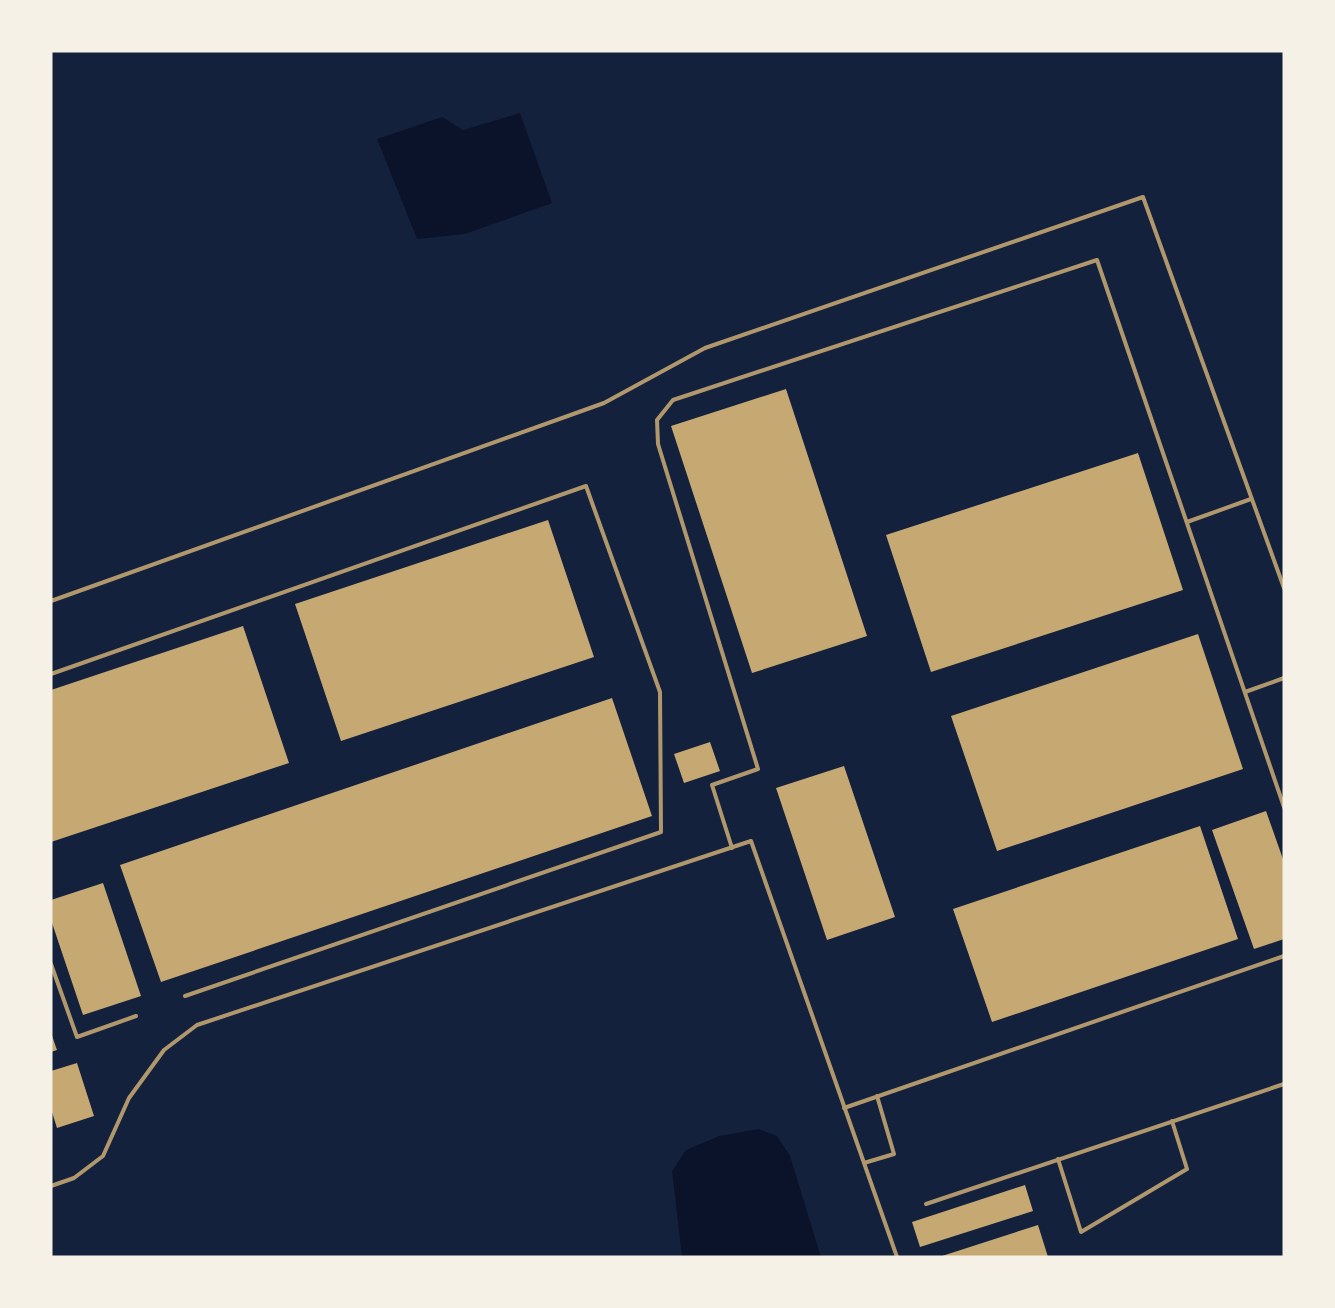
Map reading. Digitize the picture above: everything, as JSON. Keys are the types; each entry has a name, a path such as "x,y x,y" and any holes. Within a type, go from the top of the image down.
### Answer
{"lane":[{"path":"51,601 604,403 705,348 1143,196 1284,588"},
{"path":"732,848 712,785 758,769 658,444 657,420 673,400 1097,260 1284,806"},
{"path":"51,674 586,486 660,692 661,832 185,996"},
{"path":"1187,522 1251,499"},
{"path":"1245,692 1284,678"},
{"path":"51,1186 74,1178 103,1156 129,1098 164,1050 197,1024 751,841 897,1257"},
{"path":"844,1108 1284,956"},
{"path":"51,964 77,1037 136,1016"},
{"path":"926,1204 1284,1084"},
{"path":"864,1163 894,1154 877,1096"},
{"path":"1058,1160 1081,1232 1187,1169 1172,1121"}],"water":[{"path":"520,113 552,203 465,234 417,239 377,139 442,117 463,130"},
{"path":"759,1129 777,1136 790,1156 821,1257 682,1257 672,1171 686,1150 719,1136"}],"building":[{"path":"786,389 867,636 752,673 671,426"},
{"path":"1138,453 1183,590 931,672 886,535"},
{"path":"548,520 594,657 341,741 295,604"},
{"path":"243,626 289,763 51,842 51,690"},
{"path":"1198,634 1243,769 997,851 951,716"},
{"path":"612,698 652,816 161,982 120,865"},
{"path":"710,742 720,771 684,783 674,754"},
{"path":"844,766 895,917 827,940 776,788"},
{"path":"1266,811 1284,862 1284,939 1254,949 1212,830"},
{"path":"1200,826 1238,939 992,1022 953,909"},
{"path":"103,883 141,996 83,1015 51,920 51,900"},
{"path":"51,1033 57,1050 51,1052"},
{"path":"77,1063 94,1116 57,1128 51,1109 51,1071"},
{"path":"1025,1185 1033,1211 920,1247 912,1222"},
{"path":"1038,1225 1048,1257 942,1257 942,1256"}]}
